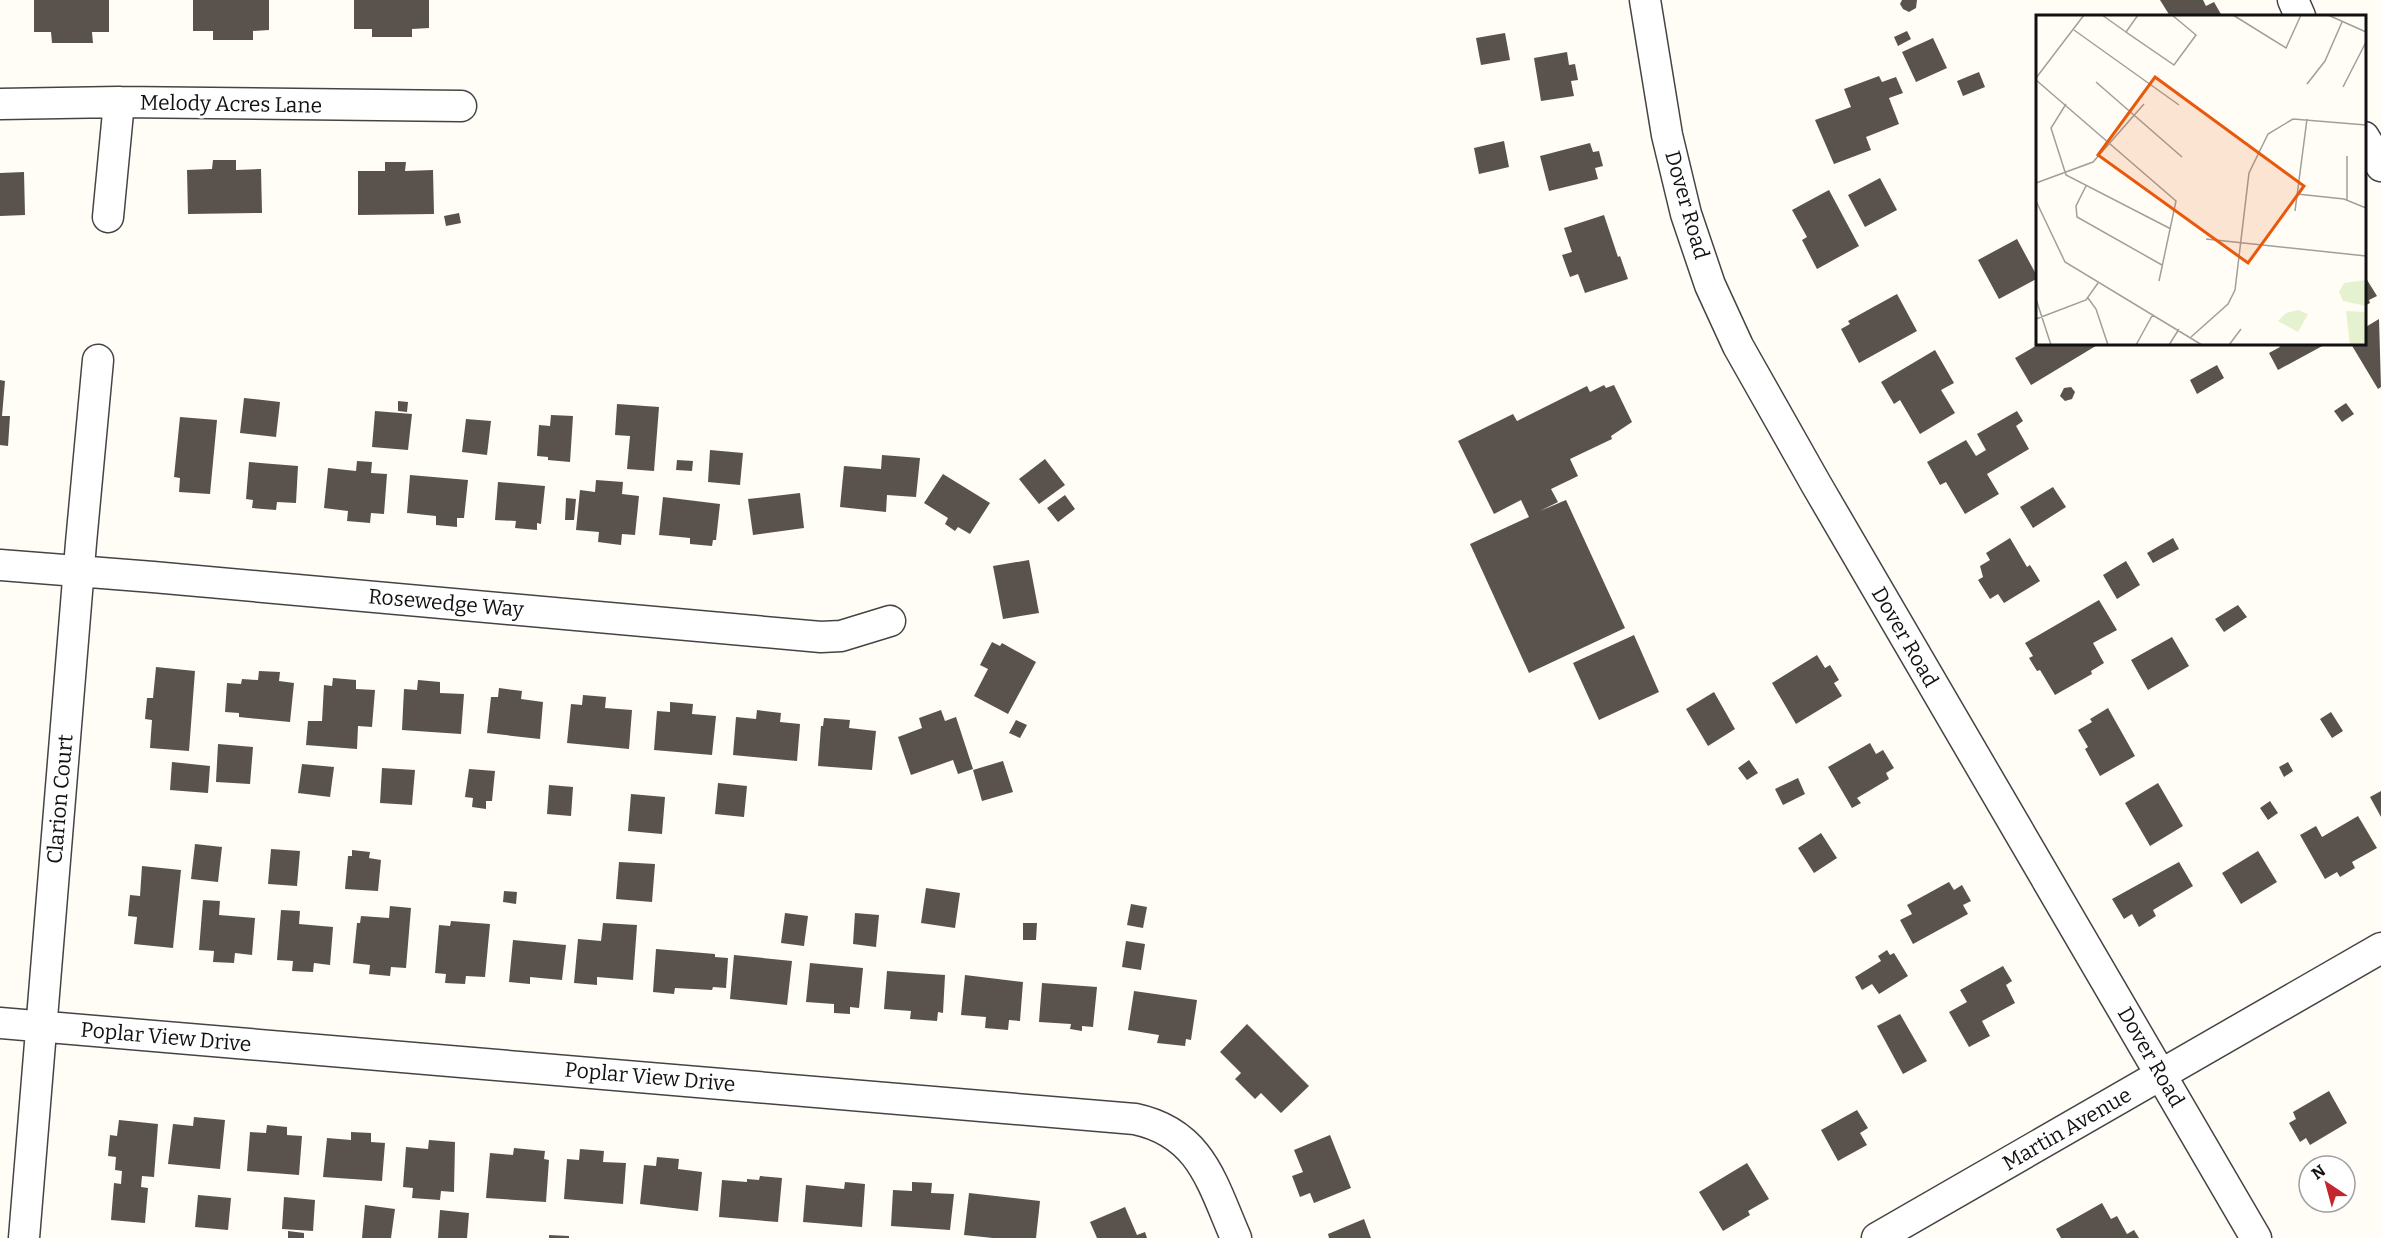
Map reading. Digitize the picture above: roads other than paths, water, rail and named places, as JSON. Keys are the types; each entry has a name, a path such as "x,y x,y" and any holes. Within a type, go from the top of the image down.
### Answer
{"street":[{"name":"Dover Road","path":"1645,0 1667,135 1686,214 1710,285 1738,346 1816,484 2256,1238"},
{"path":"2293,0 2300,15"},
{"path":"108,217 119,102"},
{"name":"Melody Acres Lane","path":"0,104 119,102 461,106"},
{"name":"Clarion Court","path":"24,1238 98,360"},
{"name":"Rosewedge Way","path":"0,565 821,637 841,636 890,621"},
{"name":"Martin Avenue","path":"1877,1238 2381,948"},
{"name":"Poplar View Drive","path":"0,1023 1135,1119 1163,1128 1178,1136 1194,1151 1208,1172 1236,1238"}]}
